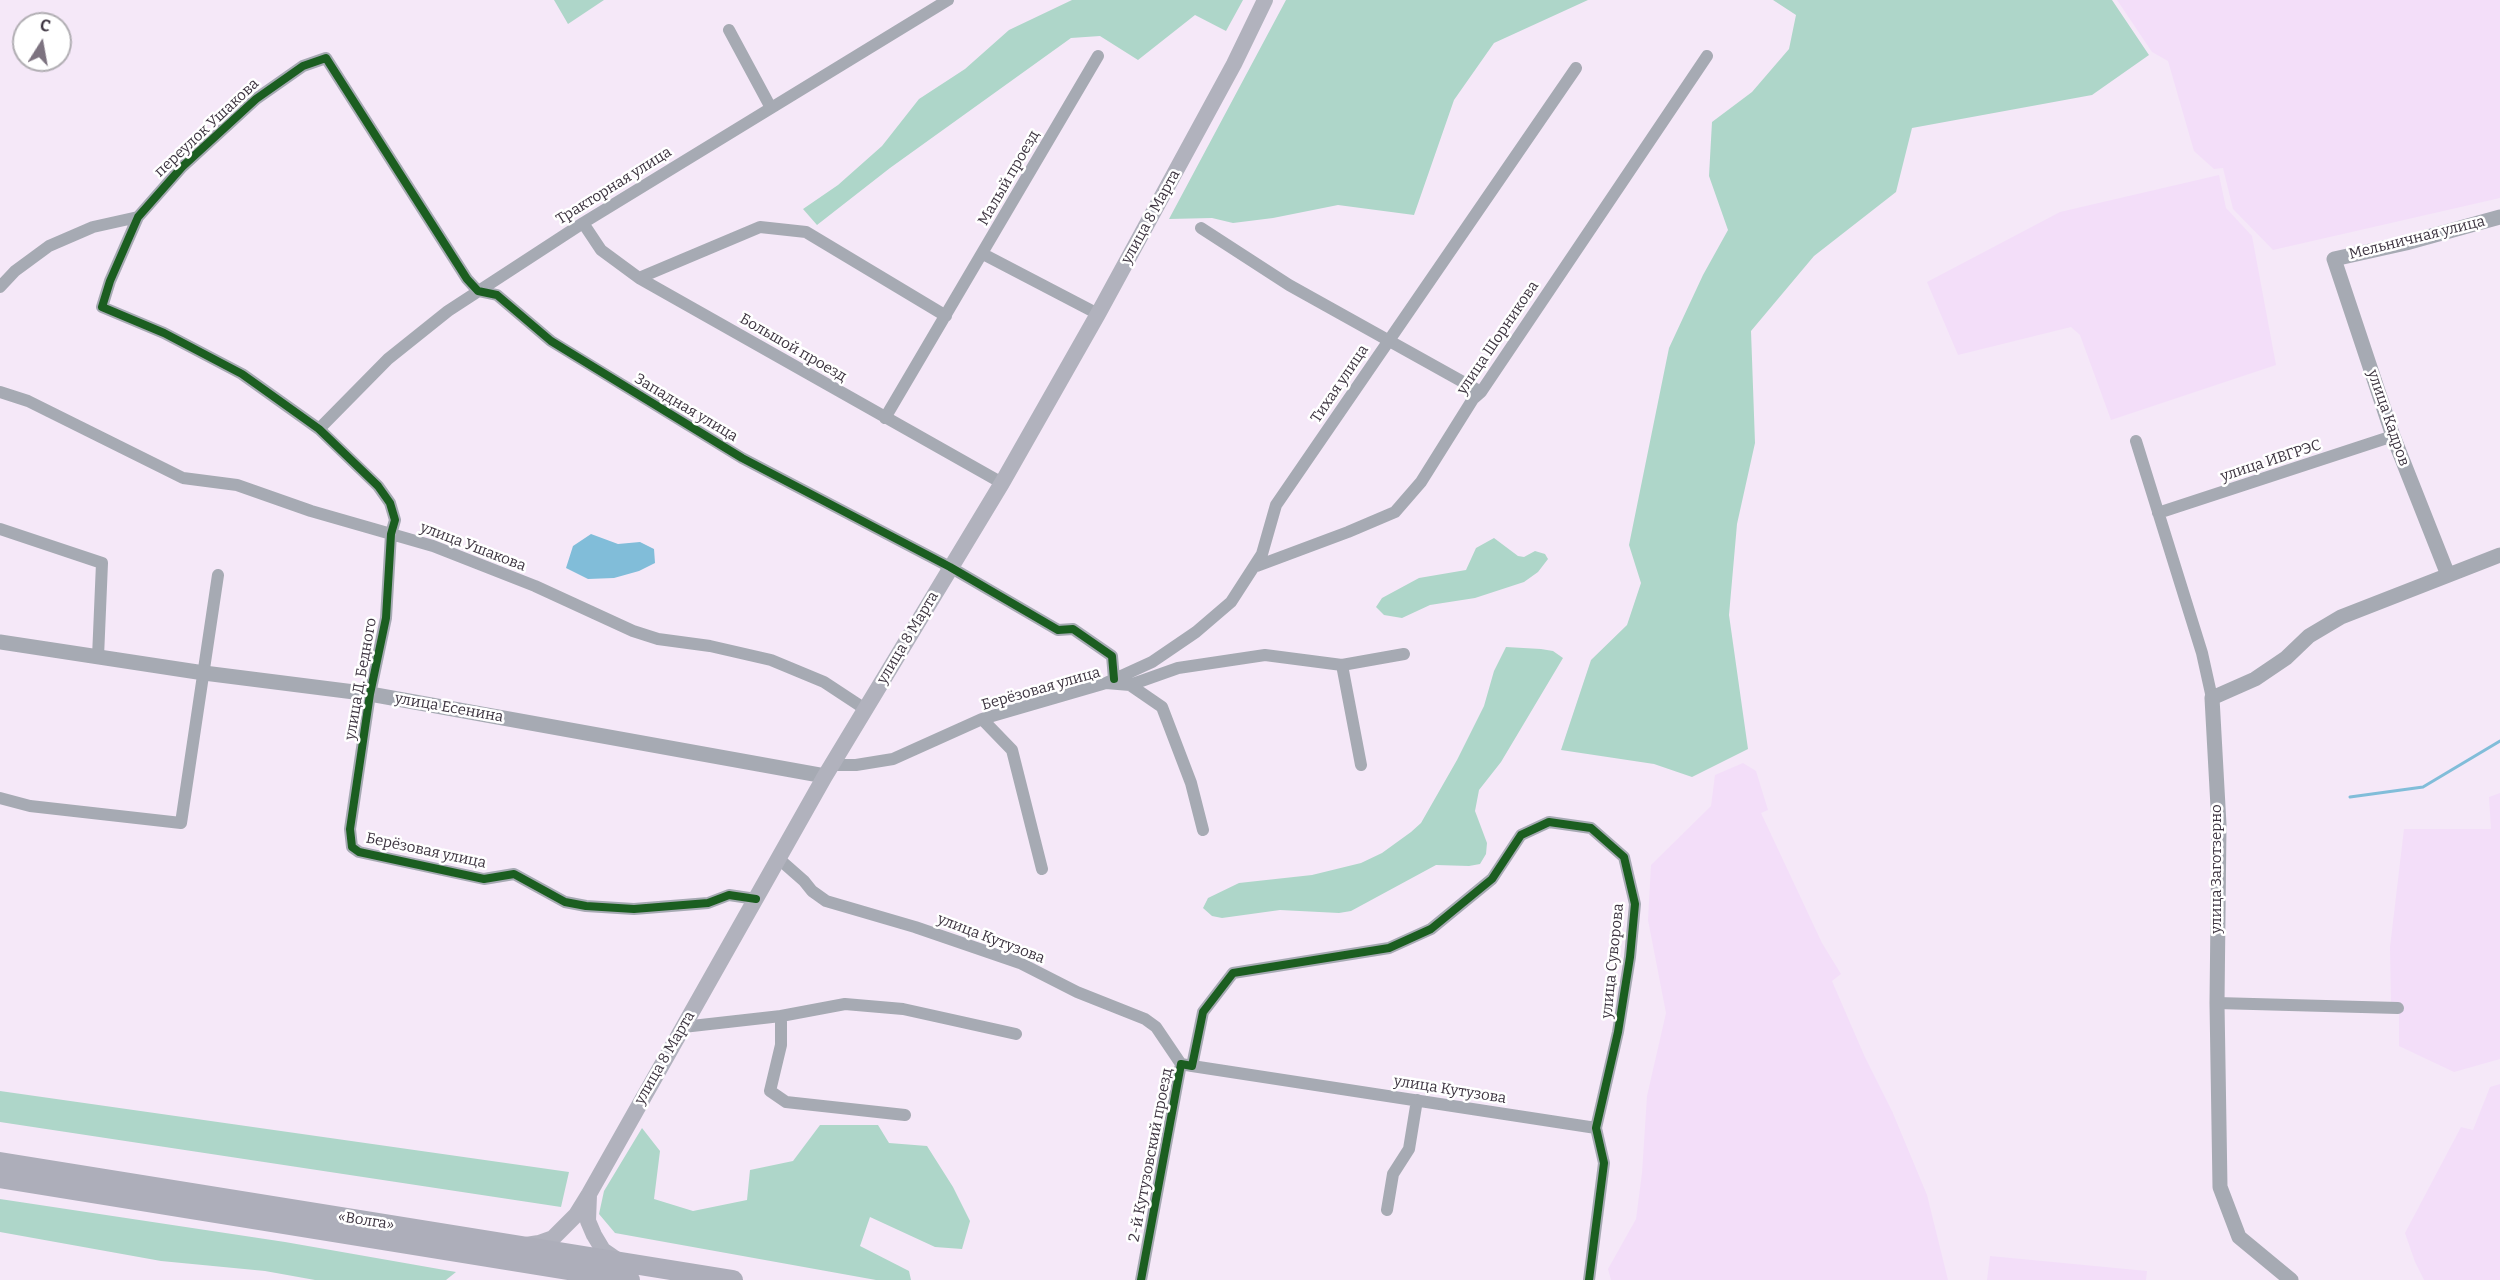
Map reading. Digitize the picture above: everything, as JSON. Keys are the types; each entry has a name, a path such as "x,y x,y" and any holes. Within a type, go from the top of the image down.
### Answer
{"highway":[{"name":"«Волга»","path":"0,1162 733,1280"},
{"name":"«Волга»","path":"0,1178 630,1280"}],"main road":[{"name":"улица 8 Марта","path":"522,1246 539,1244 553,1238 576,1215 589,1194 829,770 1002,483 1098,314 1234,64 1265,0"},
{"path":"589,1194 588,1221 594,1235 603,1250 620,1262"}],"street":[{"name":"Тракторная улица","path":"320,429 387,359 448,311 583,223 948,0"},
{"path":"729,30 771,108"},
{"name":"Малый проезд","path":"885,418 1098,56"},
{"name":"улица Шорникова","path":"1257,566 1395,512 1421,483 1473,399 1481,392 1707,56"},
{"name":"переулок Ушакова","path":"102,307 110,281 138,217 182,167 256,99 303,66 326,58 467,279 478,291"},
{"name":"Тихая улица","path":"1110,681 1152,662 1196,632 1231,602 1257,566 1276,505 1576,68"},
{"path":"0,288 15,271 49,246 93,228 138,217"},
{"name":"Мельничная улица","path":"2334,259 2406,243 2500,217"},
{"name":"Большой проезд","path":"583,223 601,250 639,278 1002,483"},
{"path":"639,278 760,228 806,232 946,315"},
{"path":"1201,228 1289,285 1481,392"},
{"path":"983,254 1098,314"},
{"name":"улица Кадров","path":"2334,259 2393,436 2448,574"},
{"name":"Западная улица","path":"478,291 497,294 550,341 742,458 950,567 1058,630 1073,629 1112,656 1110,681"},
{"name":"улица Д. Бедного","path":"102,307 164,333 242,374 320,429 378,486 390,502 395,520 391,534 386,618 370,694 350,829"},
{"name":"улица Ушакова","path":"0,392 28,401 183,478 237,485 311,511 433,546 535,586 633,631 658,639 710,646 771,660 824,682 865,709"},
{"name":"улица ИВГРЭС","path":"2158,513 2393,436"},
{"name":"улица Заготзерно","path":"2136,441 2202,653 2212,698 2219,825 2217,1003 2220,1186 2239,1237 2291,1280"},
{"path":"0,529 102,563 98,657"},
{"path":"2212,698 2255,680 2286,658 2308,636 2341,617 2500,555"},
{"path":"0,798 30,806 181,823 218,575"},
{"name":"улица Есенина","path":"0,642 204,673 370,694 829,770"},
{"name":"Берёзовая улица","path":"829,770 892,759 982,719 1110,681 1130,685 1178,668 1265,655 1342,665 1404,654"},
{"path":"1342,665 1361,765"},
{"path":"1130,685 1162,707 1191,783 1203,830"},
{"path":"982,719 1012,750 1042,869"},
{"name":"улица Суворова","path":"1203,1012 1233,973 1389,948 1431,929 1492,879 1521,835 1549,822 1592,828 1624,857 1635,904 1630,957 1618,1032 1596,1128 1604,1163 1589,1280"},
{"name":"Берёзовая улица","path":"350,829 352,847 359,852 484,879 514,874 565,902 586,906 634,909 708,903 729,895 756,899"},
{"name":"улица Кутузова","path":"779,859 812,891 826,901 915,927 1020,963 1077,992 1145,1019 1156,1027 1187,1065 1596,1128"},
{"path":"2217,1003 2398,1008"},
{"path":"682,1028 781,1016 845,1004 903,1010 1016,1034"},
{"name":"2-й Кутузовский проезд","path":"1141,1280 1187,1065 1203,1012"},
{"path":"781,1016 781,1045 771,1091 786,1102 905,1115"},
{"path":"1387,1210 1393,1174 1410,1149 1417,1100"}],"shaded area":[{"path":"2117,0 2500,0 2500,198 2273,250 2233,209 2223,168 2214,169 2194,151 2168,61 2152,52"},
{"path":"2219,175 2226,208 2252,236 2276,365 2111,420 2080,335 2071,327 1958,355 1927,282 2060,212"},
{"path":"1743,763 1756,771 1768,810 1761,813 1822,943 1841,974 1832,981 1864,1055 1892,1111 1927,1195 1948,1280 1611,1280 1608,1269 1636,1219 1642,1173 1647,1096 1666,1013 1648,920 1651,865 1711,806 1715,775"},
{"path":"2500,793 2500,1059 2454,1072 2399,1046 2399,1004 2391,1003 2390,947 2404,829 2491,829 2489,797"},
{"path":"2500,1084 2500,1280 2424,1280 2405,1233 2461,1127 2473,1130 2490,1087"},
{"path":"1990,1256 2147,1271 2146,1280 1987,1280"}],"green space":[{"path":"554,0 604,0 568,24"},
{"path":"1072,0 1243,0 1226,31 1195,15 1138,60 1100,36 1071,38 890,168 817,225 803,209 838,185 882,146 919,99 965,69 1009,30"},
{"path":"1286,0 1588,0 1494,43 1454,100 1414,215 1338,205 1273,218 1233,223 1212,218 1169,219"},
{"path":"1773,0 2112,0 2149,55 2092,95 1912,128 1896,192 1814,256 1751,331 1755,443 1737,524 1729,615 1748,749 1692,777 1654,764 1561,750 1591,660 1627,625 1641,583 1629,545 1669,348 1703,275 1728,230 1709,176 1712,122 1752,92 1789,49 1796,15"},
{"path":"1494,538 1518,556 1524,557 1535,551 1545,554 1548,559 1538,572 1524,582 1475,598 1430,605 1402,618 1384,615 1376,607 1382,598 1419,578 1466,570 1476,548"},
{"path":"1506,647 1553,651 1563,658 1501,762 1479,790 1475,811 1487,843 1486,854 1480,864 1436,865 1351,911 1339,913 1280,910 1222,918 1212,916 1203,908 1208,898 1239,883 1312,875 1361,863 1382,853 1411,832 1421,823 1457,760 1484,706 1494,671"},
{"path":"0,1091 569,1172 561,1207 0,1122"},
{"path":"820,1125 878,1125 889,1143 927,1146 953,1187 970,1221 962,1249 935,1247 870,1217 860,1246 909,1271 911,1280 876,1280 615,1233 599,1214 604,1191 642,1128 660,1151 654,1199 693,1211 747,1200 750,1170 793,1161"},
{"path":"0,1199 285,1242 456,1272 446,1280 315,1280 265,1271 161,1261 0,1232"}],"water":[{"path":"591,534 618,544 640,542 654,549 655,563 639,571 614,578 588,579 566,568 573,546"}],"waterway":[{"path":"2350,797 2423,787 2500,741"}],"cycle path":[{"path":"756,899 729,895 708,903 634,909 586,906 565,902 514,874 484,879 359,852 352,847 350,829 370,694 386,618 391,534 395,520 390,503 378,486 319,429 242,374 164,333 102,307 110,281 138,217 182,167 256,99 303,66 326,58 467,279 478,291 497,295 551,341 742,458 950,567 1058,630 1073,629 1112,656 1114,679"},
{"path":"1141,1280 1181,1064 1192,1066 1203,1012 1233,973 1389,948 1431,929 1492,879 1521,835 1549,822 1591,828 1624,857 1635,904 1630,957 1618,1032 1596,1128 1604,1163 1589,1280"}]}
